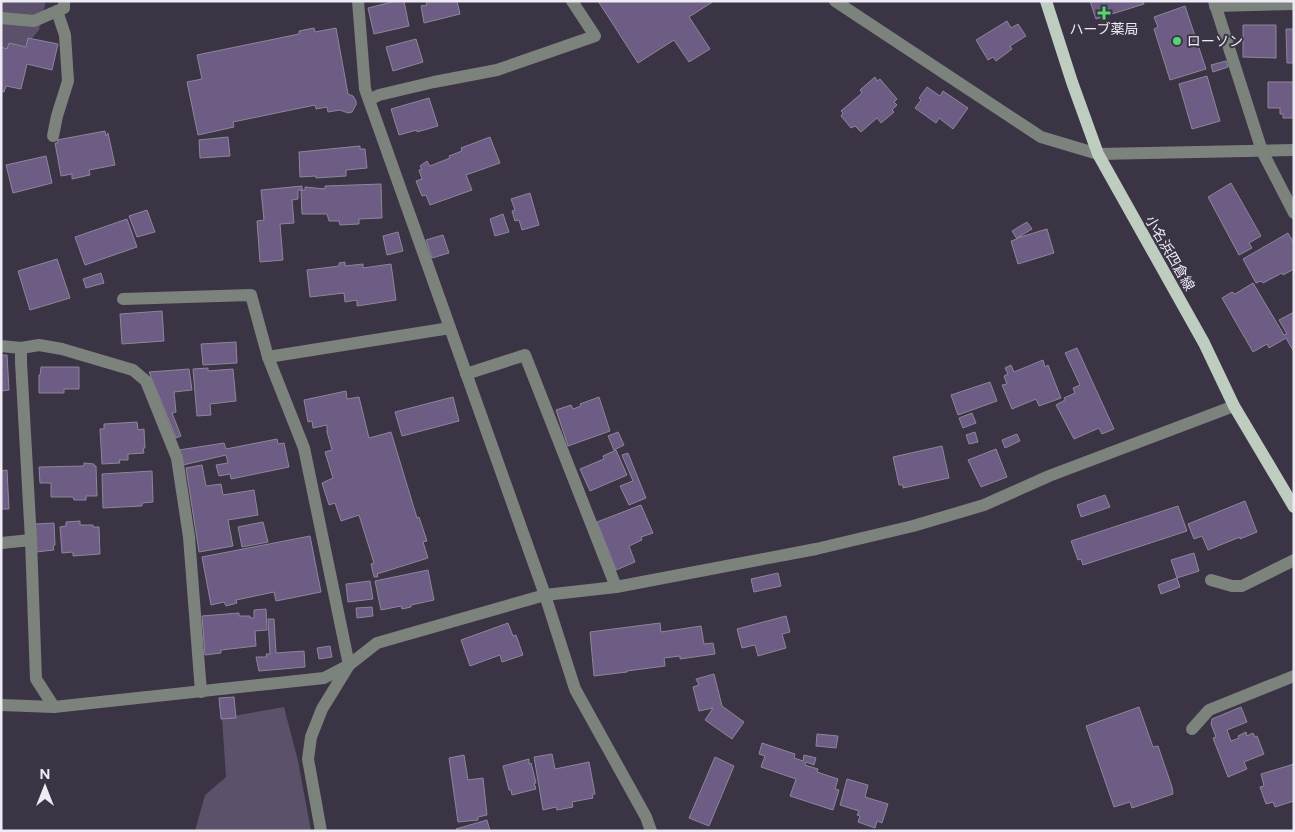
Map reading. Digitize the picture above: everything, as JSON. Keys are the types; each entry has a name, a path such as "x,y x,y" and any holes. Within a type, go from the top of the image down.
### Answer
{"main road":[{"name":"小名浜四倉線","path":"1046,1 1098,154 1204,343 1234,406 1294,507"}],"street":[{"path":"358,1 365,89 545,595 575,689 652,831"},
{"path":"369,100 397,90 497,70 595,36 572,1"},
{"path":"835,1 1041,137 1098,154 1294,150"},
{"path":"1294,4 1214,4 1262,151 1294,213"},
{"path":"1,18 34,21 60,6 65,35 68,81 53,136"},
{"path":"123,299 251,295 268,357 304,448 349,664 322,710 311,737 308,759 321,831"},
{"path":"268,357 450,328"},
{"path":"1,346 22,348 40,345 62,349 133,370 146,381 177,458 190,537 201,692"},
{"path":"22,348 21,362 31,540 36,679 54,707"},
{"path":"466,374 525,355 616,587"},
{"path":"1,705 54,707 324,678 349,664 378,643 545,595 616,587 816,548 913,526 975,508 1049,476 1234,406"},
{"path":"1,543 31,540"},
{"path":"1211,580 1232,586 1242,586 1294,560"},
{"path":"1192,730 1209,710 1294,676"}],"shaded area":[{"path":"1,1 46,1 39,30 1,75"},
{"path":"284,707 298,761 311,831 195,831 205,795 226,777 222,718"}],"building":[{"path":"396,1 404,1 409,26 374,34 368,8"},
{"path":"426,1 457,1 460,14 424,23 421,6 427,5"},
{"path":"598,1 714,1 689,17 710,49 689,62 674,40 638,63"},
{"name":"ハーブ薬局","path":"1090,1 1143,1 1144,4 1096,19"},
{"name":"ローソン","path":"1185,6 1206,69 1170,80 1154,29 1158,27 1154,17"},
{"path":"1007,21 1011,28 1018,24 1026,36 1010,46 1012,49 996,61 993,57 988,60 976,40"},
{"path":"1243,25 1276,25 1276,58 1243,57"},
{"path":"314,28 315,32 336,28 348,94 353,96 356,101 352,112 348,113 340,110 328,112 327,107 316,109 315,105 233,122 234,127 198,135 187,82 202,79 197,55 299,34 299,31"},
{"path":"1286,29 1294,29 1294,63 1287,63"},
{"path":"28,38 58,44 52,70 27,64 21,89 6,86 4,92 1,91 1,47 7,49 9,43 26,47"},
{"path":"416,39 423,62 393,71 386,47"},
{"path":"1226,61 1228,67 1213,72 1211,65"},
{"path":"1207,76 1220,121 1192,129 1179,84"},
{"path":"875,77 877,81 880,79 897,99 894,102 897,105 892,110 894,112 881,123 877,118 861,132 855,126 851,128 841,116 843,113 841,111 862,93 860,90"},
{"path":"1268,82 1294,82 1294,118 1283,118 1283,114 1280,114 1280,108 1268,108"},
{"path":"927,87 940,96 943,91 968,108 953,129 939,118 936,123 915,108"},
{"path":"429,98 438,126 399,135 391,109"},
{"path":"105,131 106,136 108,133 115,165 89,170 90,175 72,179 72,174 61,176 55,143 58,143 57,140"},
{"path":"228,137 230,156 200,158 199,140"},
{"path":"490,137 500,163 466,175 472,190 430,205 426,195 422,196 416,181 422,179 419,170 422,169 420,166 427,161 430,166 450,158 449,156 462,151 461,148"},
{"path":"360,146 360,149 365,149 367,168 346,170 346,176 300,177 299,152"},
{"path":"46,156 52,183 13,193 6,165"},
{"path":"1231,183 1261,236 1249,243 1252,248 1239,255 1208,197"},
{"path":"381,184 382,218 359,219 359,224 340,225 339,221 329,221 327,214 302,214 301,190 305,190 305,187 325,189 325,186"},
{"path":"302,186 302,190 298,190 298,199 292,200 294,223 280,224 283,260 260,262 257,221 264,220 261,190"},
{"path":"530,193 539,225 522,230 519,220 515,221 512,211 515,210 511,199"},
{"path":"147,210 155,232 137,237 129,216"},
{"path":"503,214 509,232 495,236 490,219"},
{"path":"127,219 137,247 85,265 75,237"},
{"path":"1027,222 1032,229 1017,238 1047,229 1054,253 1018,264 1011,241 1017,239 1012,231"},
{"path":"398,232 403,251 387,255 383,236"},
{"path":"1288,233 1294,243 1294,269 1263,283 1261,281 1256,283 1243,259"},
{"path":"443,235 449,253 432,258 426,240"},
{"path":"57,259 70,298 30,310 18,271"},
{"path":"345,262 345,266 363,264 363,268 391,264 396,300 357,306 357,300 345,302 344,293 310,297 307,270 339,266 339,263"},
{"path":"101,273 104,283 86,288 83,279"},
{"path":"1253,283 1284,335 1287,334 1279,320 1294,312 1294,352 1286,338 1269,348 1267,344 1253,352 1222,298 1232,292 1235,294"},
{"path":"162,311 164,341 122,344 120,314"},
{"path":"236,342 237,363 203,365 201,344"},
{"path":"1077,348 1114,429 1102,434 1099,428 1074,439 1056,405 1065,400 1064,398 1075,393 1073,388 1080,385 1065,353"},
{"path":"1,355 7,355 9,390 1,391"},
{"path":"1043,360 1045,367 1048,365 1061,398 1039,406 1036,399 1012,409 1002,385 1007,384 1004,376 1008,374 1005,368 1011,365 1014,372"},
{"path":"41,367 79,367 79,389 64,389 64,393 39,393"},
{"path":"208,368 208,371 233,369 236,401 210,404 211,415 197,416 193,369"},
{"path":"189,369 192,390 174,392 176,412 172,413 181,436 176,438 149,372"},
{"path":"990,382 997,401 958,415 951,395"},
{"path":"346,391 347,399 359,397 369,438 391,432 417,518 419,517 427,541 423,542 428,558 377,574 378,577 374,577 371,564 374,563 359,515 341,521 335,503 329,505 322,483 333,478 325,452 332,450 327,425 313,428 312,421 308,422 304,400"},
{"path":"453,397 459,421 402,436 395,412"},
{"path":"599,397 610,431 568,446 556,410 571,405 573,409 581,406 580,404"},
{"path":"972,413 976,423 963,428 959,418"},
{"path":"137,422 138,430 144,429 144,453 128,454 128,460 119,460 120,463 102,464 100,429 104,429 104,424"},
{"path":"618,432 624,445 614,450 608,436"},
{"path":"975,432 978,442 969,444 966,435"},
{"path":"1017,434 1020,441 1005,448 1002,440"},
{"path":"277,439 278,444 284,443 289,467 231,479 230,474 219,476 216,465 228,463 226,455 183,465 179,450 224,443 226,449"},
{"path":"942,446 949,478 903,488 903,485 899,485 893,457"},
{"path":"996,449 1007,477 981,487 968,460"},
{"path":"616,450 627,475 590,491 580,469 604,459 603,456"},
{"path":"628,453 646,498 629,505 620,486 633,481 622,455"},
{"path":"84,463 96,466 97,496 86,496 86,500 74,500 73,497 51,497 51,483 40,483 39,467 84,466"},
{"path":"202,465 206,486 221,484 223,495 254,490 258,515 228,520 233,546 199,552 186,468"},
{"path":"7,470 9,509 1,509 1,471"},
{"path":"152,471 153,502 142,503 142,506 103,508 102,474"},
{"path":"1105,495 1110,507 1081,517 1077,505"},
{"path":"1245,501 1257,532 1208,550 1202,536 1194,539 1188,524"},
{"path":"641,505 653,533 641,537 642,540 629,546 635,562 616,570 597,522"},
{"path":"1178,506 1187,531 1083,565 1081,559 1078,560 1071,541"},
{"path":"80,521 80,525 99,527 100,554 73,556 73,552 62,553 60,527 66,526 66,522"},
{"path":"263,522 268,542 242,547 238,527"},
{"path":"54,523 54,550 36,552 35,524"},
{"path":"310,536 321,592 276,601 274,592 236,600 237,603 226,606 224,602 211,605 202,557"},
{"path":"1194,553 1199,571 1177,578 1171,560"},
{"path":"428,570 434,600 402,609 401,606 381,610 375,581"},
{"path":"778,573 781,586 754,592 751,579"},
{"path":"1177,578 1180,587 1161,594 1158,585"},
{"path":"370,581 373,599 348,602 346,584"},
{"path":"372,607 373,616 357,618 356,608"},
{"path":"266,609 267,630 255,631 256,646 221,650 221,653 205,655 202,616 239,613 239,616 254,618 254,610"},
{"path":"786,616 790,632 782,634 786,648 758,656 755,645 742,648 737,629"},
{"path":"268,619 274,619 276,653 304,651 305,667 259,671 256,657 267,657 266,654 270,654"},
{"path":"508,623 513,636 516,635 523,655 502,662 500,655 470,666 461,640"},
{"path":"660,623 661,632 701,626 704,644 713,643 715,654 680,659 680,656 664,658 665,666 594,676 590,632"},
{"path":"330,646 332,657 319,659 317,648"},
{"path":"714,674 722,706 744,722 732,739 705,720 713,708 699,711 693,687 699,685 696,679"},
{"path":"234,697 236,718 221,719 219,698"},
{"path":"1139,707 1153,747 1158,746 1173,794 1132,808 1130,802 1114,807 1086,726"},
{"path":"1241,707 1247,722 1227,730 1231,741 1239,738 1238,736 1246,732 1247,736 1253,733 1255,737 1257,736 1264,754 1244,762 1247,769 1228,777 1213,738 1216,737 1211,724 1212,719"},
{"path":"817,734 838,736 836,748 816,746"},
{"path":"762,743 795,754 794,758 803,761 804,755 816,758 814,765 806,762 805,765 818,769 817,772 838,779 835,789 839,790 833,810 790,796 796,779 761,767 765,756 759,754"},
{"path":"552,754 555,769 589,762 595,794 592,795 593,798 572,802 573,807 557,810 556,807 543,810 534,757"},
{"path":"464,755 468,780 483,778 487,815 478,817 478,820 458,822 449,758"},
{"path":"715,757 734,766 709,826 689,818"},
{"path":"529,759 536,789 512,795 503,766"},
{"path":"1294,764 1294,801 1275,807 1273,802 1266,804 1260,787 1264,786 1261,774"},
{"path":"847,779 868,785 865,797 888,804 882,823 877,821 875,828 858,822 860,816 857,815 859,811 840,805"},
{"path":"487,820 490,831 457,831 456,829"}],"place":[{"name":"ハーブ薬局","path":"1104,13"},
{"name":"ローソン","path":"1177,41"}]}
